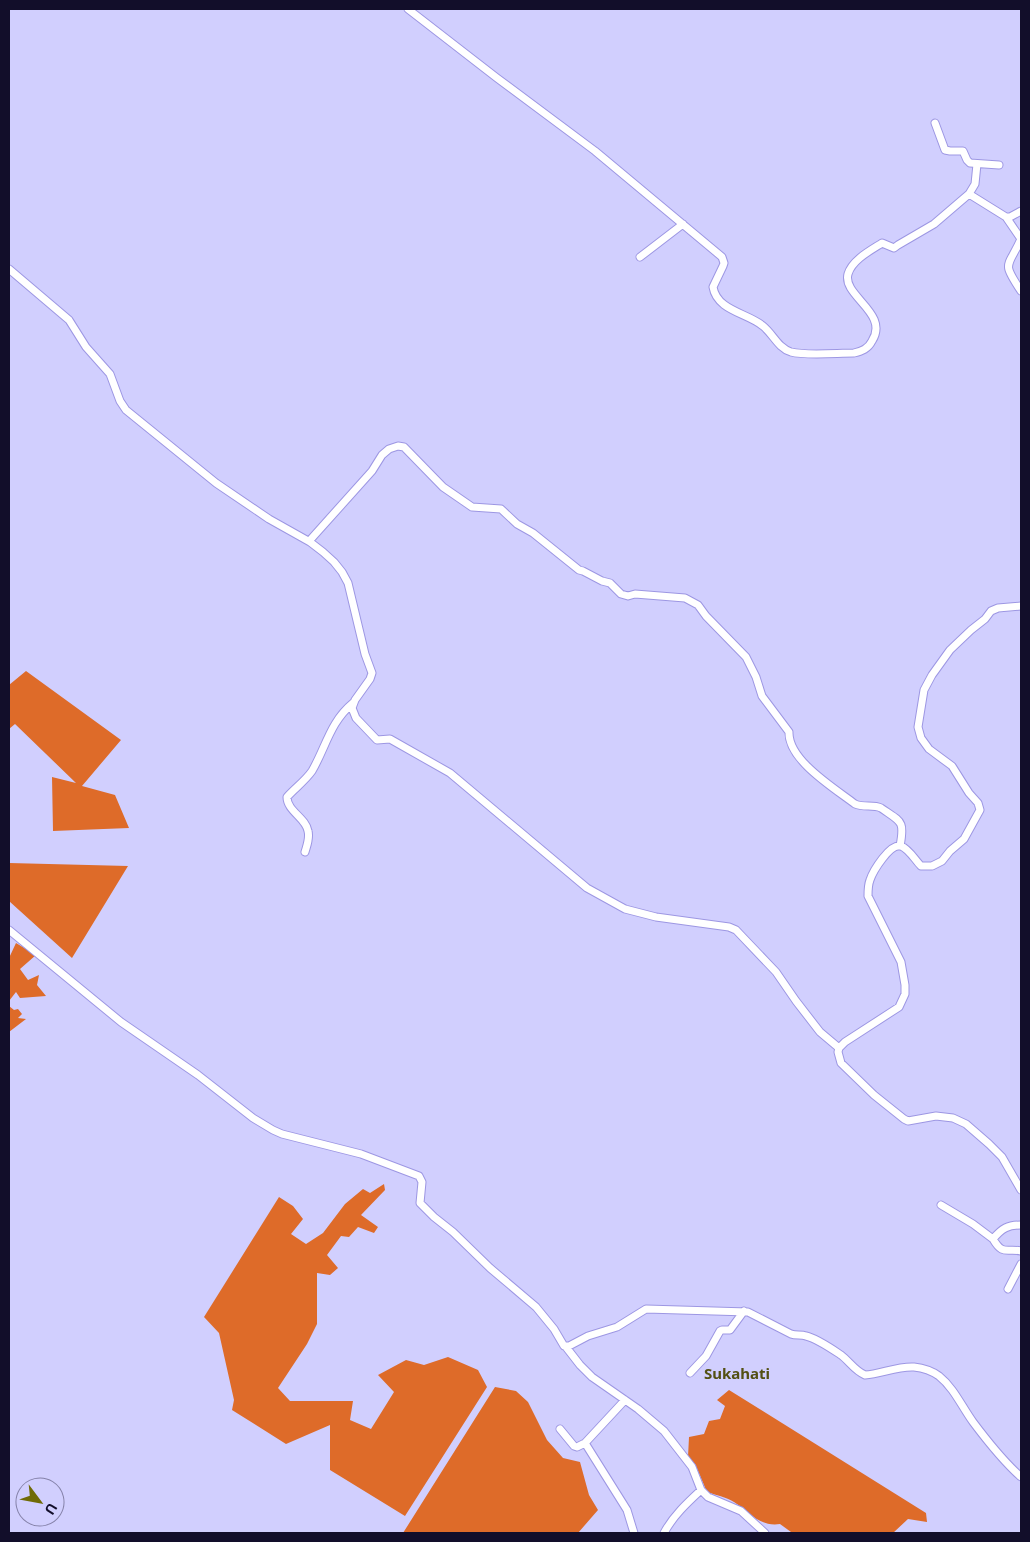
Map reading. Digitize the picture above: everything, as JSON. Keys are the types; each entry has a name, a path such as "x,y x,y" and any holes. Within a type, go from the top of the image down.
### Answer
{"street":[{"path":"408,9 574,135 724,260 713,287 716,295 728,308 762,325 782,347 797,353 854,353 861,352 870,345 875,337 876,324 870,312 852,289 848,280 850,268 882,243 894,248 926,229 949,212 968,194 975,184 977,164"},
{"path":"935,123 945,150 963,151 968,162 999,165"},
{"path":"968,194 1006,217 1021,239 1009,261 1008,267 1010,274 1021,291"},
{"path":"1006,217 1010,218 1021,212"},
{"path":"640,258 683,224"},
{"path":"9,270 69,320 86,347 110,374 120,401 126,410 246,504 310,542 334,562 346,578 365,654 372,671 370,679 353,703 341,714 335,723 307,778 287,797 287,803 308,829 305,852"},
{"path":"310,542 372,470 382,455 389,449 398,446 404,447 443,487 465,503 472,507 501,509 517,524 533,533 579,570 610,583 621,594 628,596 635,594 685,598 698,605 706,616 746,657 756,677 762,696 789,732 788,739 804,764 855,804 859,806 878,806 902,823 901,842 922,866 936,865 964,839 980,810 978,803 969,793 952,766 929,749 919,734 918,727 924,688 935,667 991,611 998,608 1021,606"},
{"path":"353,703 354,716 377,740 390,740 450,773 588,888 625,909 656,917 729,927 736,930 776,972 820,1032 837,1047 841,1063 874,1095 908,1121 936,1116 953,1118 966,1124 1002,1157 1021,1190"},
{"path":"837,1047 896,1010 905,994 904,972 901,962 868,896 868,885 873,872 883,857 901,842"},
{"path":"9,930 116,1018 198,1075 253,1118 282,1134 361,1154 419,1176 422,1182 420,1203 434,1217 454,1232 490,1268 536,1307 554,1329 560,1342 592,1377 664,1431 692,1467 701,1490 708,1496 741,1511 764,1533"},
{"path":"941,1206 973,1224 993,1239 1004,1251 1021,1251"},
{"path":"993,1239 1009,1225 1021,1225"},
{"path":"1008,1289 1021,1264"},
{"path":"566,1347 588,1336 617,1327 646,1309 744,1311 759,1316 796,1336 805,1335 841,1355 865,1376 913,1367 938,1375 952,1390 1006,1464 1021,1477"},
{"path":"690,1373 706,1356 721,1330 730,1331 744,1311"},
{"path":"560,1429 577,1447 585,1443 625,1400"},
{"path":"585,1443 626,1510 634,1533"},
{"path":"664,1533 670,1522 701,1490"}],"shaded area":[{"path":"26,671 121,740 82,786 115,795 129,828 53,831 52,777 76,783 15,724 9,729 9,685"},
{"path":"9,863 128,866 72,958 9,901"},
{"path":"16,943 36,955 20,969 28,980 39,975 37,985 46,996 20,998 16,992 9,1001 9,958"},
{"path":"9,1006 14,1010 18,1009 22,1014 18,1018 26,1019 9,1032"},
{"path":"384,1184 385,1190 361,1215 378,1227 374,1233 358,1227 349,1237 341,1236 327,1255 338,1268 330,1275 317,1273 317,1324 307,1344 278,1388 290,1401 353,1401 350,1420 371,1429 394,1392 378,1375 406,1360 424,1365 448,1357 478,1370 487,1387 405,1516 330,1470 330,1425 286,1444 232,1410 234,1400 219,1333 204,1317 279,1197 293,1206 303,1219 291,1234 306,1244 323,1233 345,1204 363,1189 370,1193"},
{"path":"495,1387 516,1391 528,1402 547,1440 563,1458 580,1462 589,1495 598,1510 578,1533 403,1533"},
{"path":"729,1390 926,1513 927,1522 908,1519 893,1533 790,1533 780,1524 760,1521 731,1500 707,1492 695,1464 688,1457 689,1437 704,1434 709,1421 720,1419 725,1406 717,1400"}],"district":[{"name":"Sukahati","path":"737,1374"}]}
